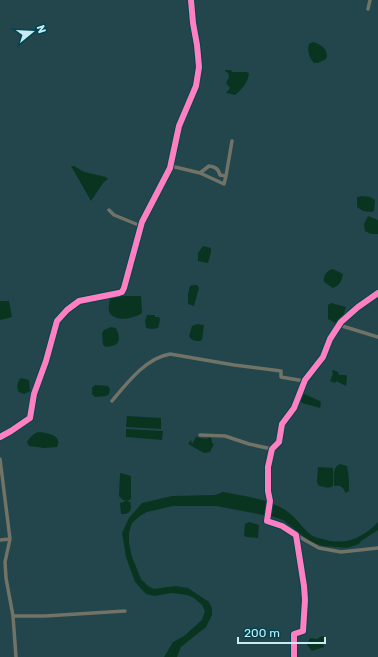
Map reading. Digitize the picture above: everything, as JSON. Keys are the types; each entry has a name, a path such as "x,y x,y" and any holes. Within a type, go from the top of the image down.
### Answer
{"street":[{"path":"0,437 12,431 30,418 34,394 46,361 57,321 67,310 80,301 122,292 141,226 170,166 179,126 196,86 199,67 191,0"},
{"path":"368,9 370,0"},
{"path":"170,166 200,173 224,184 232,140"},
{"path":"200,173 209,166 216,167 220,175 226,176"},
{"path":"109,210 114,214 141,226"},
{"path":"378,293 358,306 339,325 330,339 323,357 304,381 294,408 282,424 279,442 272,449 268,479 270,501 267,521 282,526 319,548 341,552 378,548"},
{"path":"339,325 378,337"},
{"path":"112,401 139,371 161,355 170,354 281,371 281,377 304,381"},
{"path":"200,435 225,436 249,444 272,449"},
{"path":"0,459 10,539 5,562 6,578 13,616 16,657"},
{"path":"294,657 294,634 303,631 305,600 296,535"},
{"path":"0,540 10,539"},
{"path":"13,616 45,616 125,611"}],"shaded area":[{"path":"313,42 322,46 327,53 326,59 318,63 314,63 309,54 309,44"},
{"path":"225,70 249,73 244,86 235,95 226,93 230,88 226,83 229,77"},
{"path":"71,166 74,166 84,172 106,177 108,179 103,183 91,201"},
{"path":"357,197 370,197 375,200 374,211 363,211 357,207"},
{"path":"368,216 378,220 378,234 371,234 365,231 364,224"},
{"path":"203,246 211,248 208,263 198,261 198,253"},
{"path":"333,269 343,274 340,283 333,288 324,282 324,280 327,272"},
{"path":"197,285 199,288 194,306 188,304 188,294 190,286"},
{"path":"141,296 142,313 134,317 124,319 111,315 109,311 110,297"},
{"path":"0,301 9,301 12,317 0,320"},
{"path":"331,303 346,307 342,319 335,323 328,319 328,305"},
{"path":"147,315 155,315 155,317 159,317 160,320 158,328 146,328 145,321"},
{"path":"197,324 204,325 202,340 195,341 189,336 192,326"},
{"path":"111,327 116,328 119,339 115,345 106,347 103,345 102,333 104,330"},
{"path":"333,370 338,372 339,375 346,375 346,386 336,381 335,383 330,381"},
{"path":"21,378 29,380 30,391 24,394 19,392 17,388"},
{"path":"95,385 108,386 110,389 109,394 106,396 95,397 92,394 92,388"},
{"path":"302,393 320,401 320,408 302,403 300,401"},
{"path":"127,416 161,418 161,429 126,427"},
{"path":"126,429 163,431 162,440 126,437"},
{"path":"38,432 50,434 56,437 58,440 57,447 44,448 29,446 27,442 28,440"},
{"path":"196,437 206,439 210,437 212,443 214,444 210,452 204,453 188,444 191,440 192,444"},
{"path":"340,464 347,466 348,469 349,491 346,493 342,487 334,486 335,470 337,465"},
{"path":"318,467 333,468 333,486 328,488 318,485"},
{"path":"120,473 131,476 131,499 127,501 130,502 131,509 127,514 121,514 120,503 126,501 119,496"},
{"path":"223,492 253,498 275,505 290,514 311,535 331,541 339,542 353,539 372,528 378,522 378,530 361,541 359,544 348,548 323,546 311,542 283,520 274,517 216,506 173,506 147,512 140,516 132,523 129,533 129,543 132,557 141,579 148,586 154,589 175,586 188,588 209,602 212,608 212,615 206,627 181,647 177,657 164,657 173,642 184,636 202,620 205,611 202,605 194,598 187,595 172,593 154,596 146,594 135,582 126,557 122,533 129,518 142,503 172,496 215,495"},
{"path":"249,522 259,525 258,538 246,537 244,535 245,524"},
{"path":"322,636 327,638 323,643 324,647 312,651 307,645 310,638 317,639"}],"cycle path":[{"path":"0,437 30,418 34,394 46,361 57,321 67,310 79,301 119,293 122,292 124,288 142,222 170,168 179,126 196,86 199,67 191,0"},
{"path":"294,657 294,634 303,631 305,600 304,586 296,535 282,526 267,521 270,501 268,491 268,467 272,449 279,442 282,424 294,408 305,380 323,357 330,339 341,322 358,307 378,293"}]}
